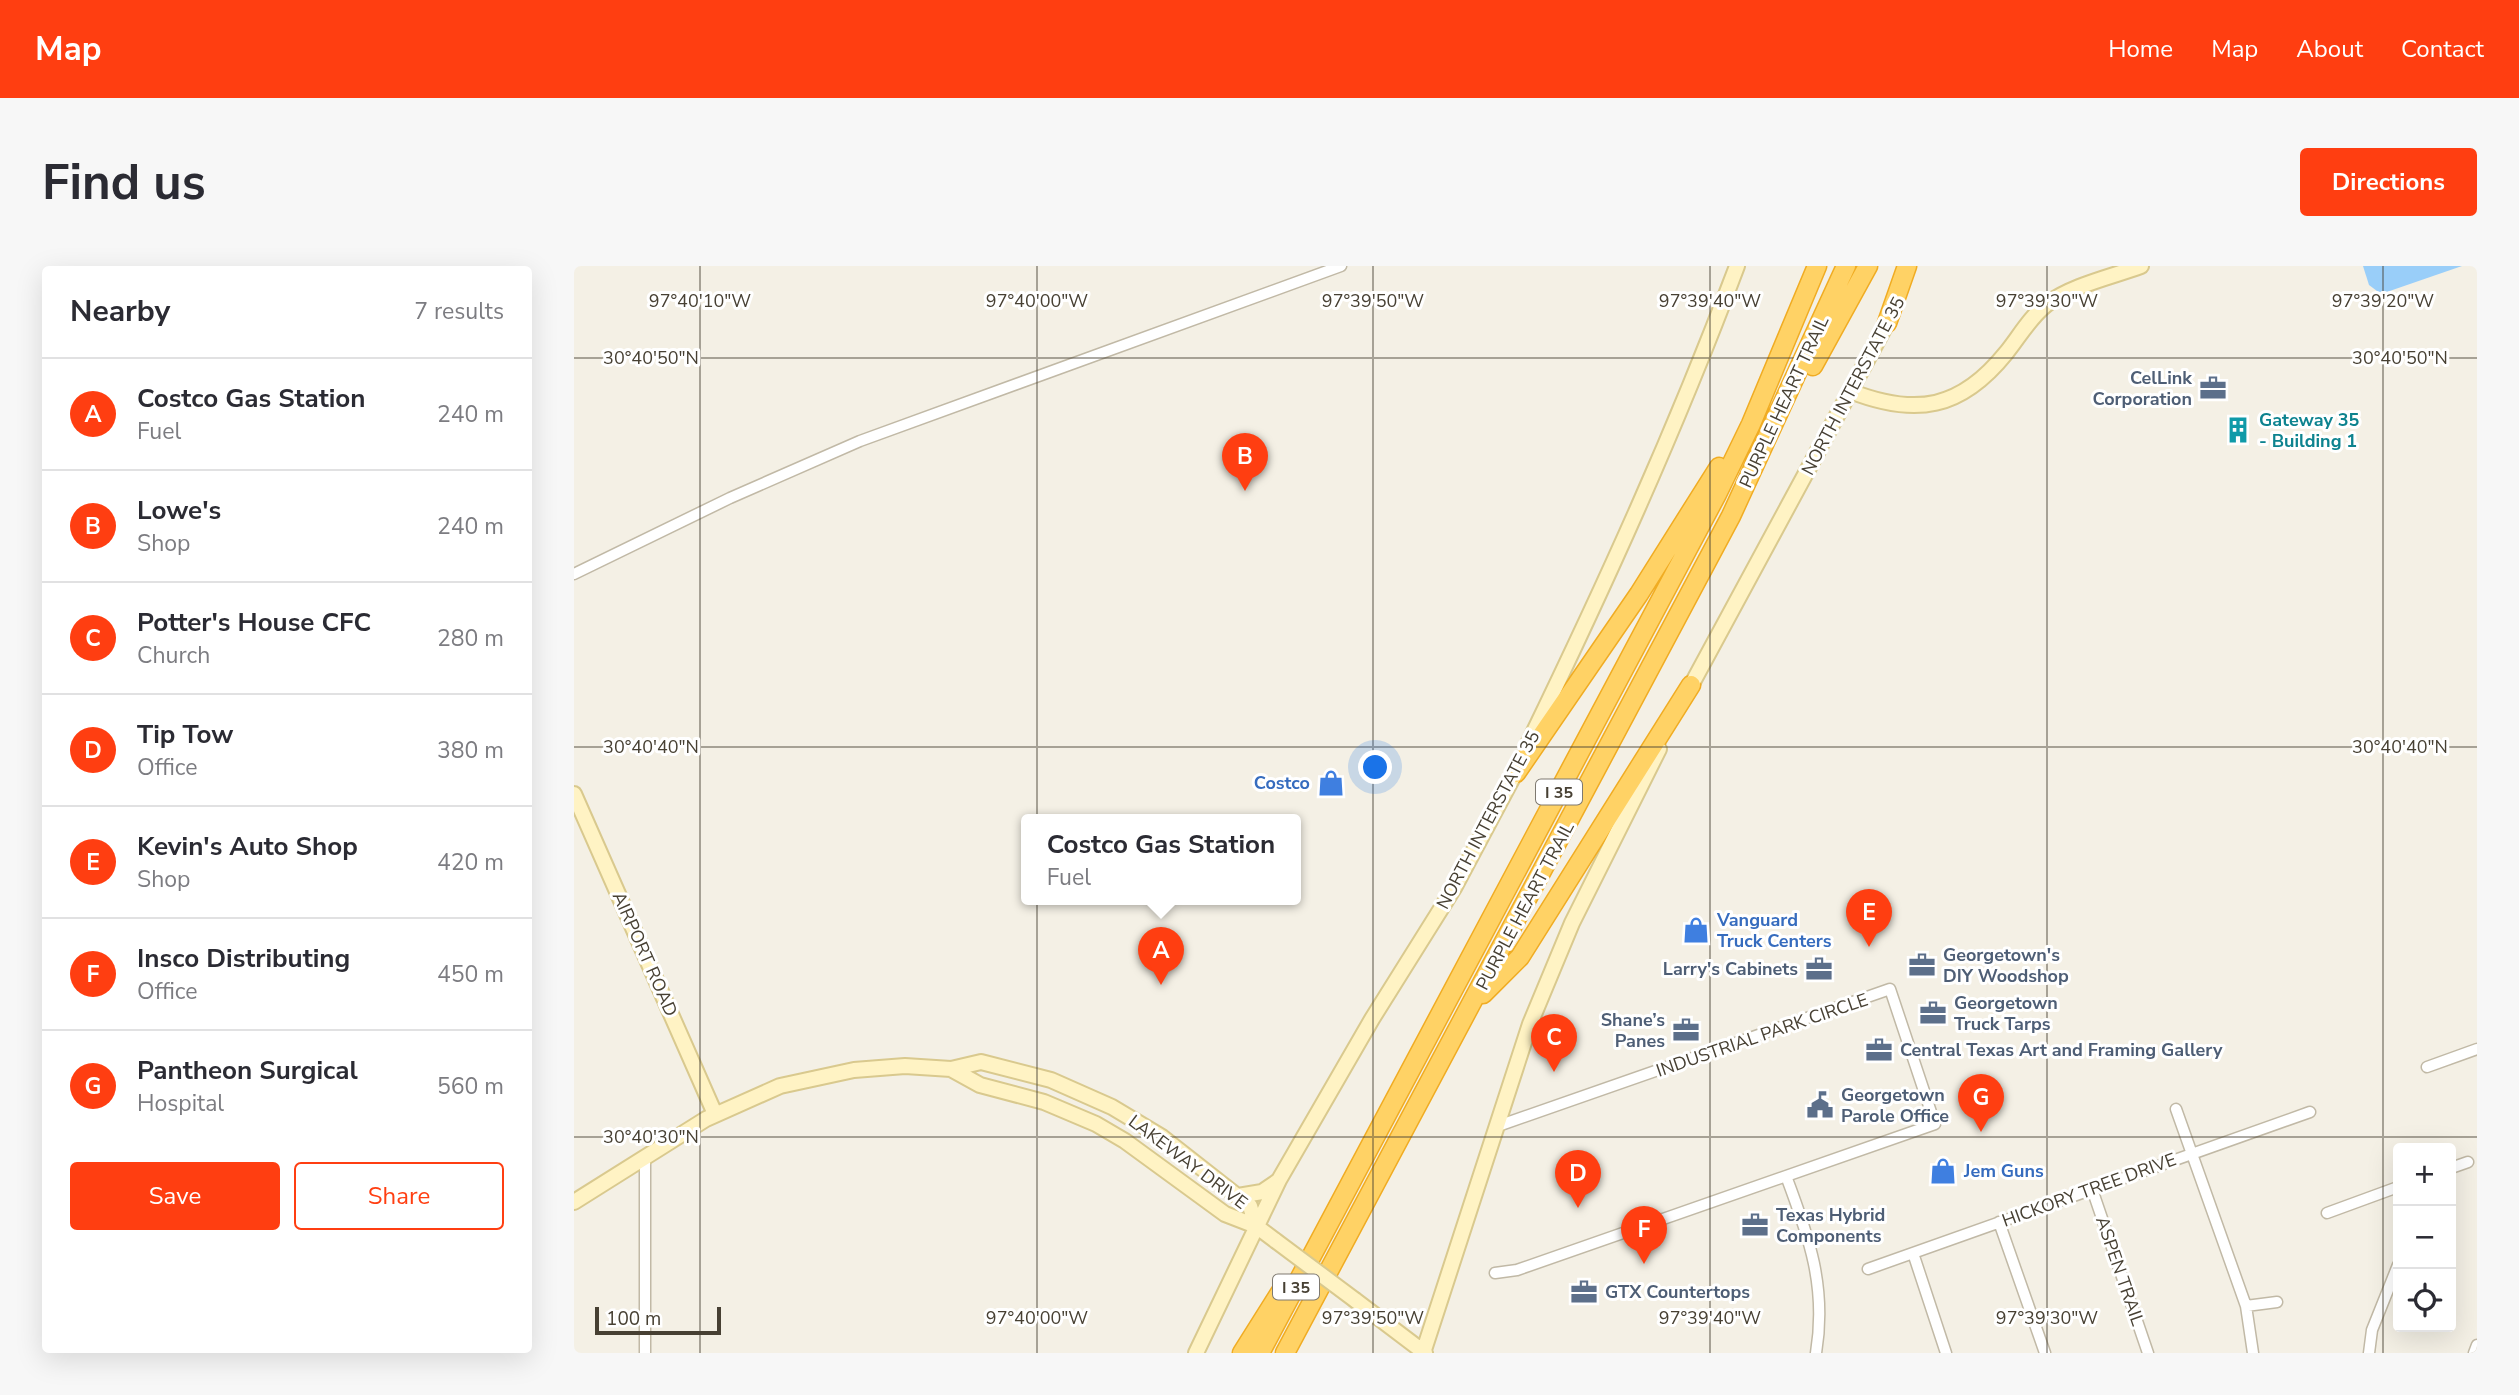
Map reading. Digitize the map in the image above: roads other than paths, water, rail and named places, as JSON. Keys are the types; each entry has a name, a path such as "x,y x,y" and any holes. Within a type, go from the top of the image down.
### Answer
{"highway":[{"name":"PURPLE HEART TRAIL","path":"1260,1353 1717,494 1751,424 1816,266"},
{"name":"PURPLE HEART TRAIL","path":"1285,1353 1670,633 1769,438 1846,266"},
{"path":"1769,438 1810,372 1868,266"},
{"path":"1887,323 1907,266"},
{"path":"1516,774 1678,534 1777,359"},
{"path":"1473,1003 1520,957 1691,685"},
{"path":"1242,1353 1288,1280 1331,1221"}],"main road":[{"name":"NORTH INTERSTATE 35","path":"1196,1353 1279,1180 1372,1019 1454,888 1516,774 1675,429 1737,266"},
{"name":"NORTH INTERSTATE 35","path":"1424,1353 1530,1024 1572,923 1691,685 1917,266"},
{"path":"1850,391 1873,400 1919,406 1954,398 1987,377 2035,314 2049,302 2141,266"},
{"name":"AIRPORT ROAD","path":"574,793 715,1114"},
{"name":"LAKEWAY DRIVE","path":"574,1202 715,1114 780,1086 836,1072 905,1066 951,1069 981,1062 1013,1068 1088,1094 1144,1126 1250,1206 1256,1226"},
{"name":"LAKEWAY DRIVE","path":"951,1069 980,1084 1044,1102 1096,1124 1135,1147 1225,1214 1256,1226 1424,1353"},
{"path":"1238,1196 1262,1192 1279,1180"}],"street":[{"path":"574,574 730,498 860,441 1341,266"},
{"name":"INDUSTRIAL PARK CIRCLE","path":"1495,1127 1890,989 1935,1124 1517,1270 1495,1273"},
{"path":"2427,1067 2477,1049"},
{"path":"2176,1108 2246,1307 2253,1353"},
{"name":"HICKORY TREE DRIVE","path":"1868,1269 2310,1112"},
{"path":"645,1157 645,1353"},
{"path":"2456,1166 2468,1161"},
{"path":"1786,1176 1812,1247 1819,1286 1819,1334 1816,1353"},
{"name":"ASPEN TRAIL","path":"2092,1189 2148,1353"},
{"path":"2327,1213 2393,1189"},
{"path":"1999,1222 2045,1353"},
{"path":"1913,1253 1946,1353"},
{"path":"2369,1353 2372,1330 2396,1269"},
{"path":"2246,1307 2277,1302"},
{"path":"2474,1353 2477,1345"}],"water":[{"path":"2363,266 2462,266 2381,294 2369,285"}],"place":[{"name":"CelLink Corporation","path":"2213,388"},
{"name":"Gateway 35 - Building 1","path":"2238,430"},
{"name":"Lowe's","path":"1245,491"},
{"name":"Costco","path":"1331,783"},
{"name":"Vanguard Truck Centers","path":"1696,930"},
{"name":"Kevin's Auto Shop","path":"1869,947"},
{"name":"Georgetown's DIY Woodshop","path":"1922,965"},
{"name":"Larry's Cabinets","path":"1819,969"},
{"name":"Costco Gas Station","path":"1161,985"},
{"name":"Georgetown Truck Tarps","path":"1933,1013"},
{"name":"Shane’s Panes","path":"1686,1030"},
{"name":"Central Texas Art and Framing Gallery","path":"1879,1050"},
{"name":"Potter's House CFC","path":"1554,1072"},
{"name":"Georgetown Parole Office","path":"1820,1105"},
{"name":"Pantheon Surgical","path":"1981,1132"},
{"name":"Jem Guns","path":"1943,1171"},
{"name":"Tip Tow","path":"1578,1208"},
{"name":"Texas Hybrid Components","path":"1755,1225"},
{"name":"Insco Distributing","path":"1644,1264"},
{"name":"GTX Countertops","path":"1584,1292"}]}
